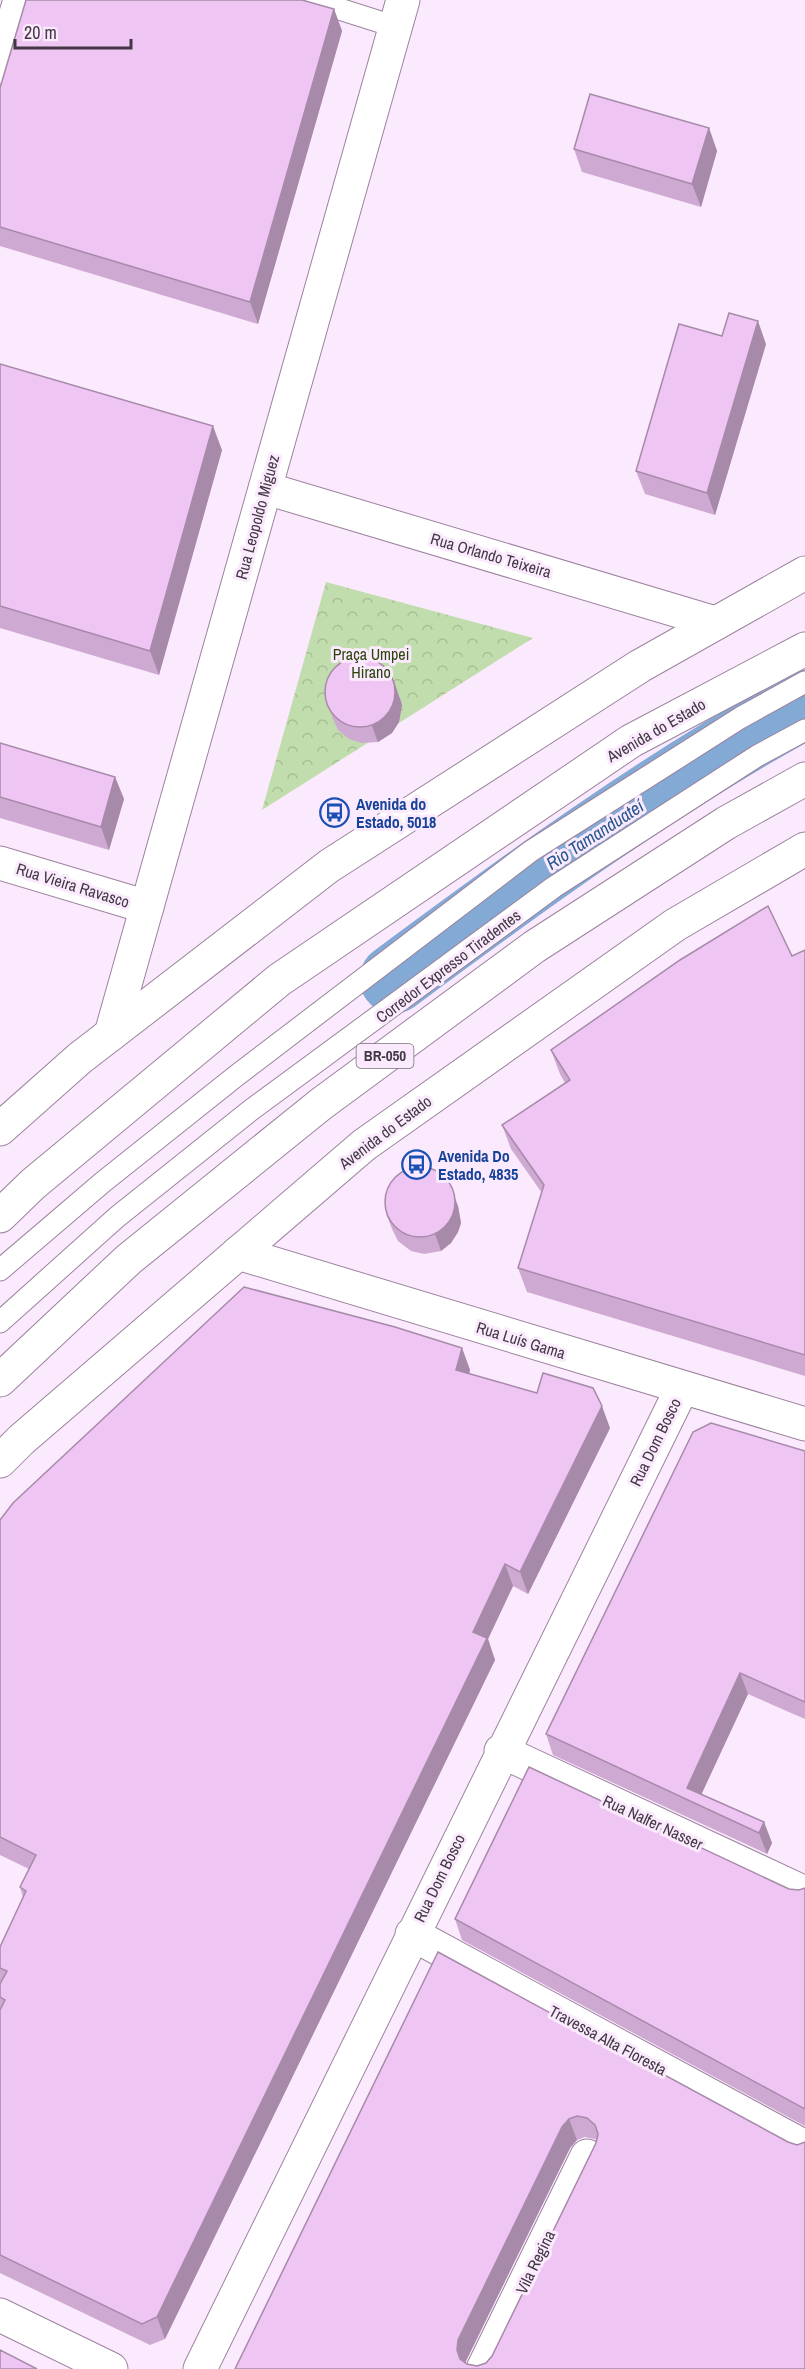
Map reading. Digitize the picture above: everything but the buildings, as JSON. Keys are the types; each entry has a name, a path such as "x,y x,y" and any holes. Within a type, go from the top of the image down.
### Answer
{"main road":[{"path":"0,66 20,0"},
{"name":"Rua Leopoldo Miguez","path":"111,1034 399,13"},
{"path":"0,1129 111,1034 329,866 640,666 805,573"},
{"name":"Avenida do Estado","path":"0,1216 33,1184 279,980 631,741 805,649"},
{"name":"BR-050","path":"0,1380 129,1258 321,1104 534,947 726,823 805,779"},
{"name":"Avenida do Estado","path":"0,1461 21,1440 379,1134 675,925 805,849"},
{"name":"Rua Vieira Ravasco","path":"0,863 147,907"},
{"name":"Rua Luís Gama","path":"238,1253 805,1424"},
{"name":"Rua Dom Bosco","path":"200,2369 501,1751 681,1388"},
{"name":"Rua Nalfer Nasser","path":"501,1751 805,1893"},
{"name":"Travessa Alta Floresta","path":"412,1934 805,2146"},
{"name":"Vila Regina","path":"483,2369 587,2156"},
{"path":"0,2314 111,2369"}],"street":[{"name":"Rua Orlando Teixeira","path":"265,488 717,623"}],"lane":[{"path":"311,0 399,13"},
{"path":"0,1270 103,1182 236,1076 531,851 741,718 805,682"},
{"name":"Corredor Expresso Tiradentes","path":"0,1323 117,1217 250,1110 554,887 758,756 805,730"}],"green space":[{"name":"Praça Umpei Hirano","path":"326,582 533,638 262,810"}],"waterway":[{"name":"Rio Tamanduateí","path":"394,979 595,834 751,734 805,704"}],"place":[{"name":"Avenida do Estado, 5018","path":"335,813"},
{"name":"Avenida Do Estado, 4835","path":"417,1165"}]}
